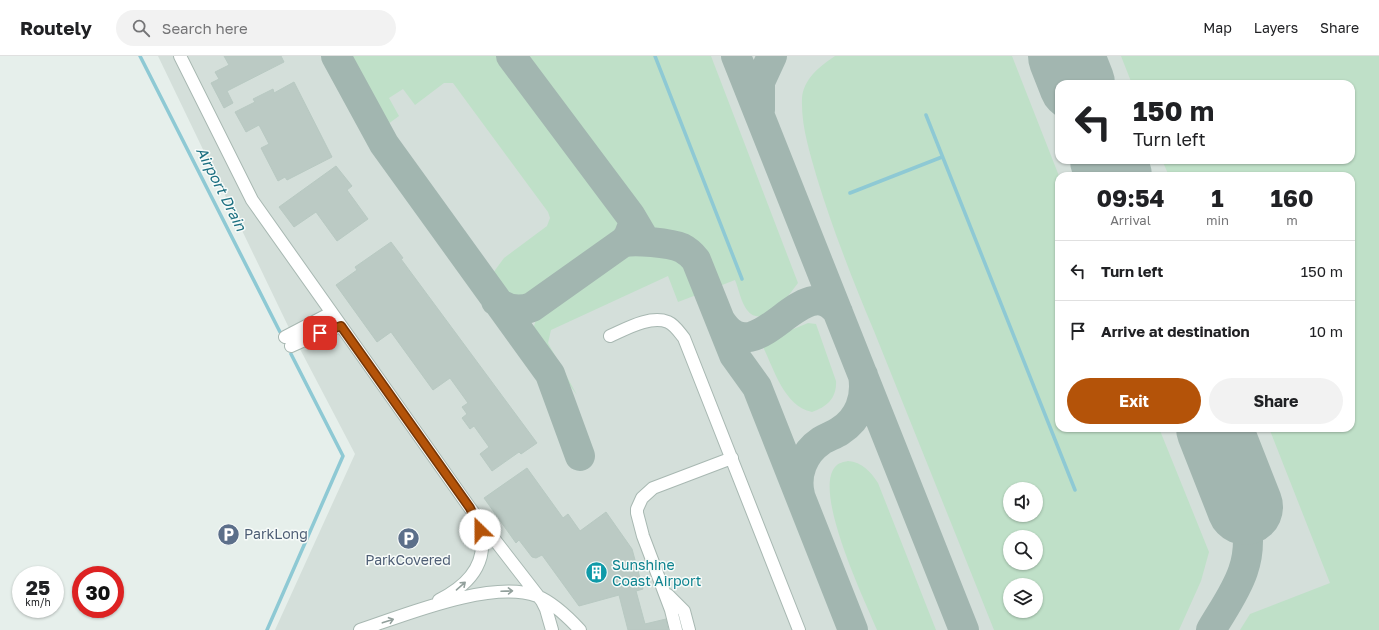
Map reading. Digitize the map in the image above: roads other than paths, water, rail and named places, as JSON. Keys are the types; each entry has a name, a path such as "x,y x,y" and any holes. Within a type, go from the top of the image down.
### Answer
{"street":[{"path":"180,56 252,200 470,508 490,532 537,596 546,609 552,630"},
{"path":"331,313 288,342 341,326"},
{"path":"610,336 639,324 657,320 668,322 676,328 684,338 799,630"},
{"path":"676,630 664,591 636,513 642,498 653,488 732,458"},
{"path":"415,612 454,592 472,576 477,568 480,560 482,540 476,520 470,508"},
{"path":"360,630 415,612 491,593 516,591 537,596 557,608 580,630"},
{"path":"664,591 684,611 689,630"}],"waterway":[{"name":"Airport Drain","path":"140,56 280,332"},
{"path":"655,56 742,279"},
{"path":"926,115 1075,490"},
{"path":"850,193 942,157"},
{"name":"Airport Drain","path":"267,630 343,456 291,354"}],"place":[{"name":"ParkLong","path":"228,534"},
{"name":"ParkCovered","path":"408,538"},
{"name":"Sunshine Coast Airport","path":"597,573"}]}
